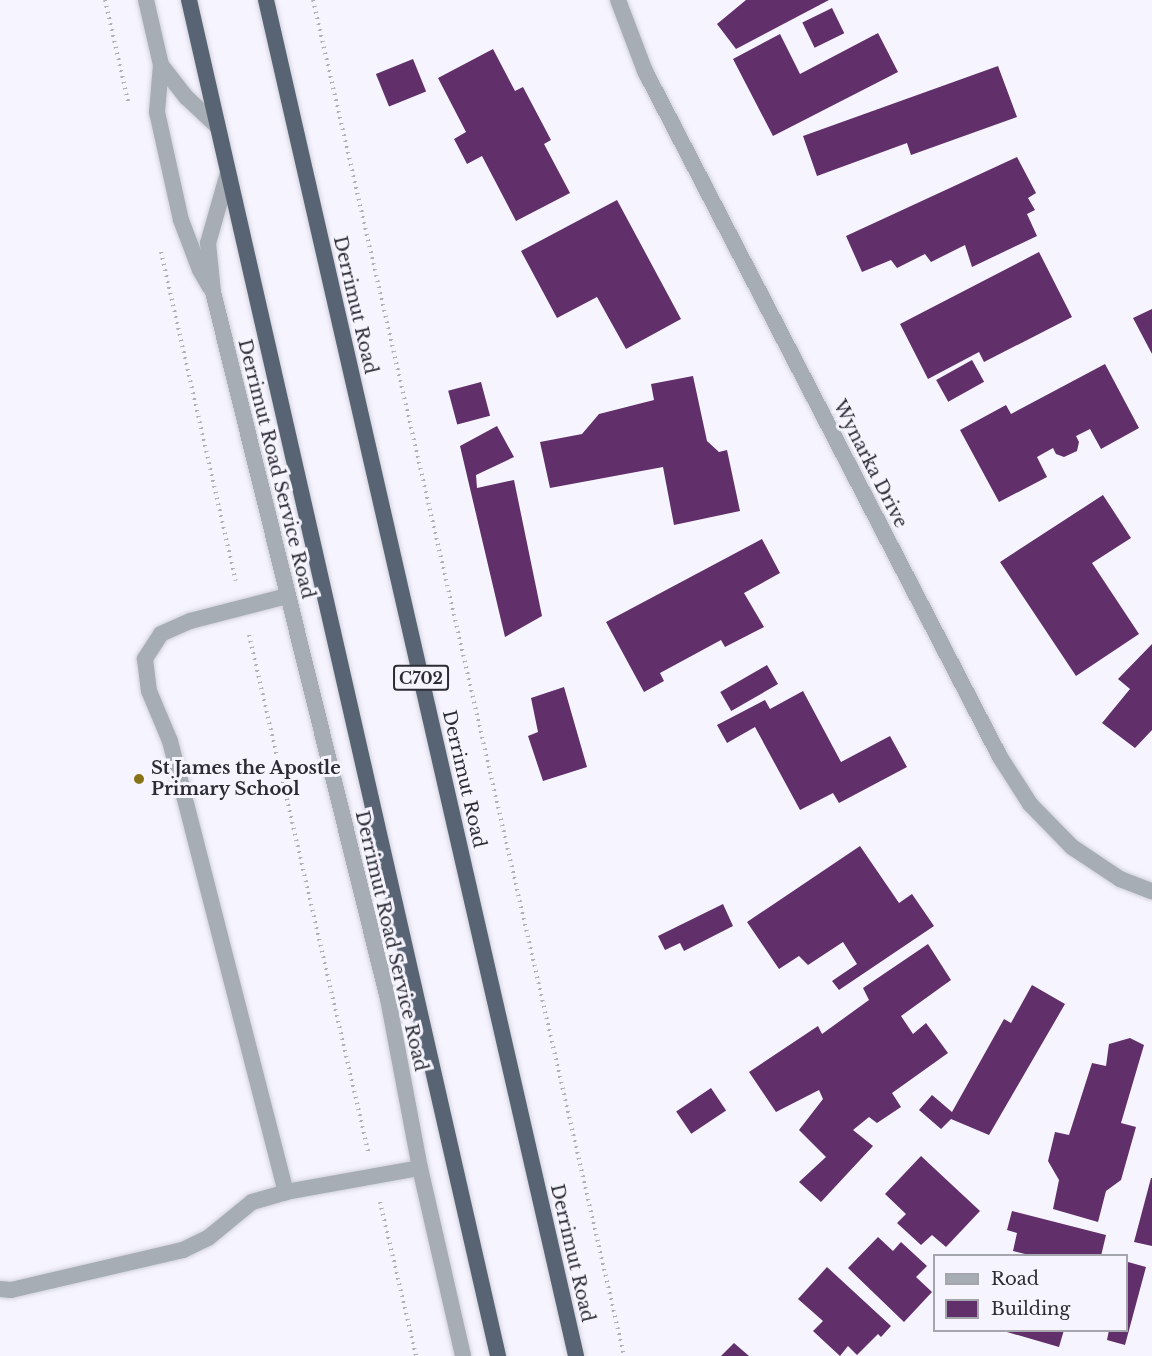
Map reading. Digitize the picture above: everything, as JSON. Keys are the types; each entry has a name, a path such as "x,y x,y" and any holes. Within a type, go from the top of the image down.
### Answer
{"highway":[{"path":"189,0 498,1356"},
{"name":"Derrimut Road","path":"266,0 576,1356"}],"street":[{"name":"Derrimut Road Service Road","path":"146,0 161,65 157,112 181,220 200,270 213,292"},
{"name":"Wynarka Drive","path":"618,0 645,71 1000,758 1030,804 1072,847 1120,879 1152,891"},
{"name":"Derrimut Road Service Road","path":"161,65 186,97 217,126"},
{"name":"Derrimut Road Service Road","path":"228,173 208,243 213,292 388,999 420,1168 463,1356"},
{"path":"286,1192 170,741 149,691 145,659 161,634 190,621 287,596"},
{"path":"0,1289 11,1290 183,1250 208,1238 252,1202 286,1192 420,1168"}],"path":[{"path":"105,0 129,106"},
{"path":"313,0 624,1356"},
{"path":"159,244 416,1356"}],"building":[{"path":"746,0 829,0 736,49 717,24"},
{"path":"832,8 844,33 815,48 802,22"},
{"path":"878,33 898,72 773,136 733,59 780,34 800,74"},
{"path":"493,49 515,91 523,87 551,140 544,144 570,193 516,221 482,156 467,164 454,139 466,132 438,78"},
{"path":"413,59 426,91 389,106 376,74"},
{"path":"998,66 1017,117 911,155 907,143 817,176 803,136"},
{"path":"1017,157 1036,193 1028,198 1035,210 1027,214 1037,236 972,267 965,245 931,262 925,254 897,268 891,260 862,272 846,236"},
{"path":"617,200 681,319 626,349 597,297 557,318 521,251"},
{"path":"1039,252 1072,317 984,362 979,352 928,379 900,324"},
{"path":"1152,309 1152,354 1133,318"},
{"path":"972,360 984,382 948,402 936,380"},
{"path":"1105,364 1139,428 1101,449 1090,429 1076,436 1079,442 1077,451 1064,457 1056,454 1053,448 1037,457 1047,477 999,502 960,430 1006,405 1011,414"},
{"path":"693,376 707,441 719,452 727,450 740,511 674,525 663,467 550,488 540,442 582,434 599,414 654,400 651,384"},
{"path":"481,382 490,416 457,425 448,391"},
{"path":"497,426 514,457 476,475 477,488 514,480 542,616 505,637 460,446"},
{"path":"1103,495 1131,538 1092,563 1139,634 1076,676 1000,562"},
{"path":"762,539 780,573 744,593 764,627 725,647 721,640 660,673 664,681 644,692 606,622"},
{"path":"1152,644 1152,730 1135,748 1102,723 1130,689 1118,679"},
{"path":"767,665 778,684 731,711 720,692"},
{"path":"564,687 587,767 543,781 528,736 538,732 531,698"},
{"path":"803,691 841,762 890,736 907,767 839,803 833,793 800,810 755,727 727,743 717,725 765,700 770,709"},
{"path":"860,846 899,903 912,894 934,926 839,990 832,981 857,964 843,942 808,965 799,956 779,969 747,922"},
{"path":"723,904 733,926 684,951 680,943 665,950 658,936"},
{"path":"928,944 951,980 901,1016 913,1034 926,1023 948,1053 892,1093 901,1107 877,1123 869,1117 853,1130 873,1146 821,1202 799,1182 826,1157 799,1130 823,1099 819,1090 776,1112 749,1072 818,1026 822,1034 869,1000 863,988"},
{"path":"1032,985 1065,1004 989,1135 951,1119 941,1129 919,1110 932,1095 952,1112 1004,1019 1011,1023"},
{"path":"1130,1038 1144,1045 1121,1123 1136,1127 1121,1180 1106,1191 1098,1222 1053,1209 1059,1180 1048,1161 1055,1132 1069,1135 1092,1063 1106,1066 1109,1044"},
{"path":"711,1088 726,1110 691,1134 676,1111"},
{"path":"921,1156 980,1211 946,1247 932,1235 921,1245 897,1223 906,1214 885,1194"},
{"path":"1152,1178 1152,1246 1134,1242"},
{"path":"1012,1211 1106,1235 1101,1254 1025,1254 1013,1251 1017,1233 1007,1230"},
{"path":"878,1237 893,1251 901,1242 927,1266 916,1277 932,1292 904,1322 848,1268"},
{"path":"1128,1262 1146,1267 1125,1345 1107,1340 1109,1332 1128,1332"},
{"path":"827,1267 891,1326 881,1337 878,1334 857,1355 848,1346 840,1356 813,1331 823,1321 798,1299"},
{"path":"1007,1332 1063,1332 1059,1347"},
{"path":"734,1343 749,1356 721,1356"}],"place":[{"name":"St James the Apostle Primary School","path":"139,779"}]}
